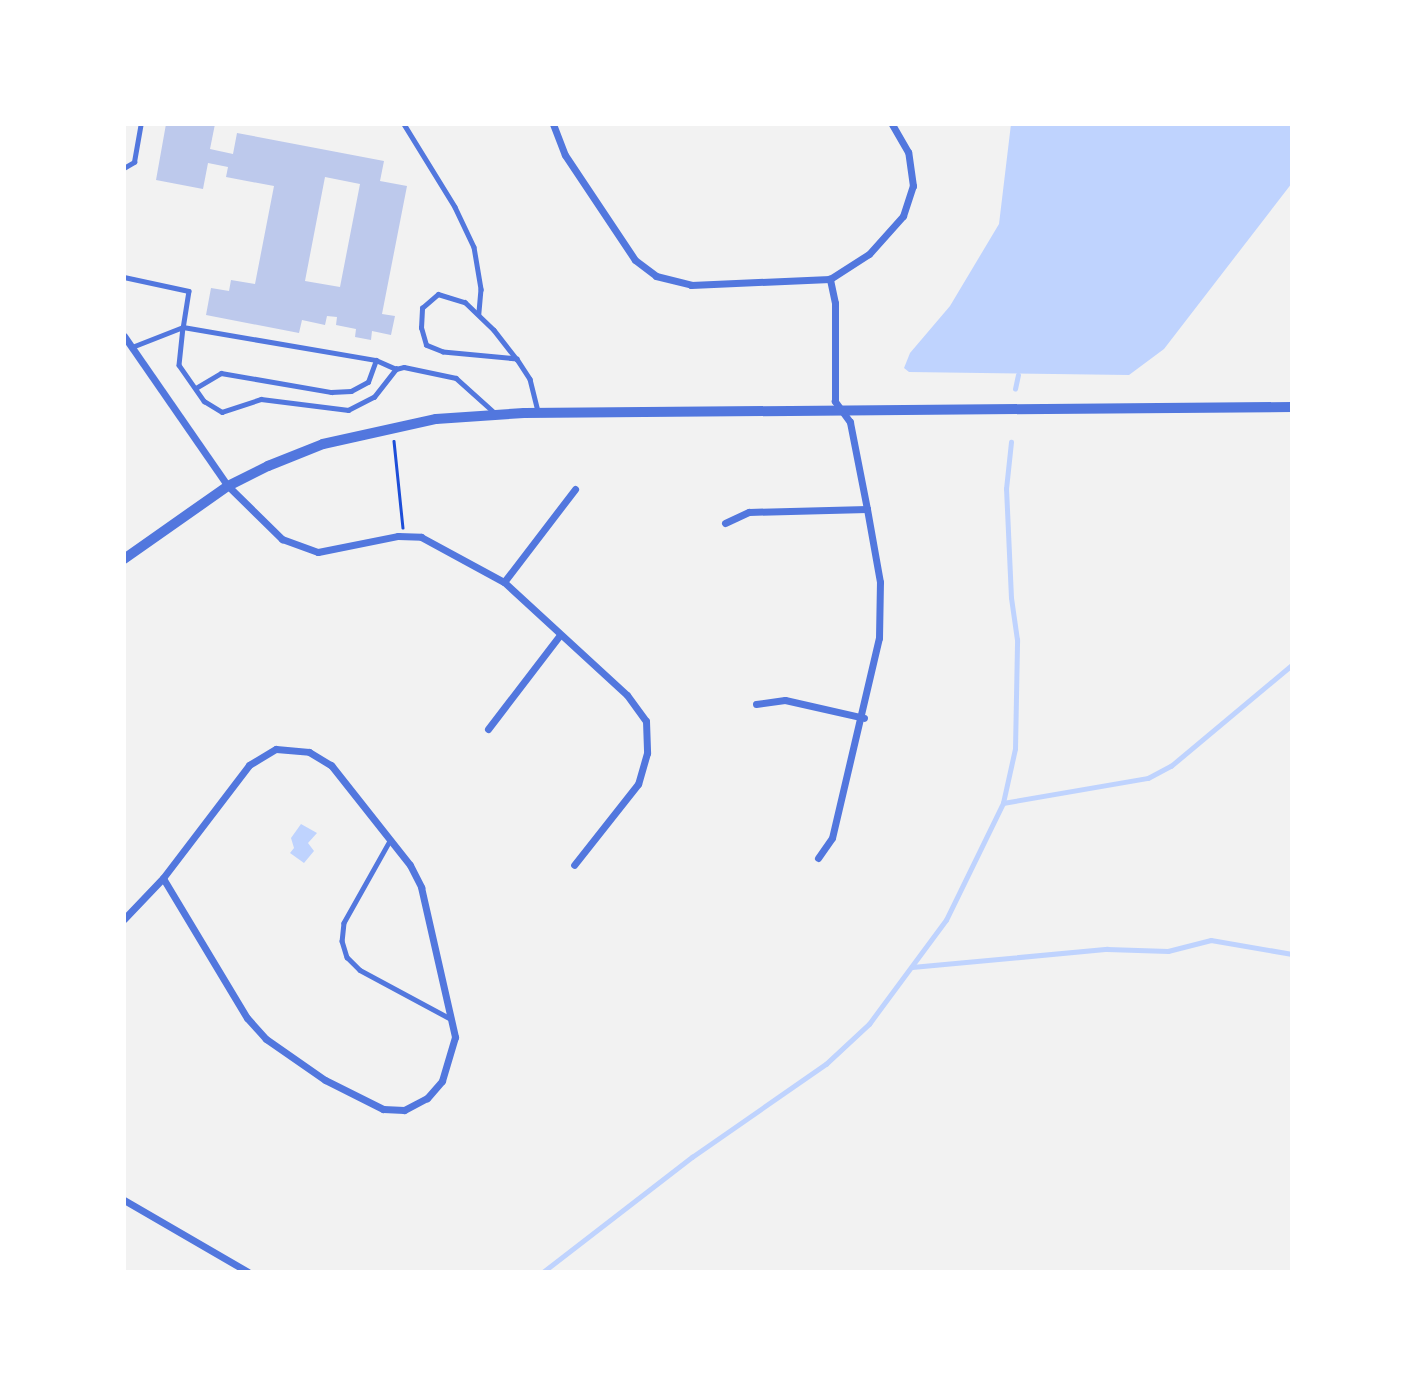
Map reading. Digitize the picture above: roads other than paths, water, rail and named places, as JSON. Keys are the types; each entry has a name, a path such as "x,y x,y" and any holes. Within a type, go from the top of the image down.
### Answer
{"street":[{"path":"553,124 565,155 626,250 656,276 691,285 830,279 885,239 909,202 912,163 892,124"},
{"path":"818,858 832,838 864,718 879,638 880,582 867,509 850,422 835,401 835,303 830,279"},
{"path":"124,336 228,486 282,539 318,552 404,536 421,537 504,582 559,636 627,695 646,721 647,754 638,784 574,865"},
{"path":"124,559 228,486 296,454 376,429 495,414 1292,407"},
{"path":"504,582 575,489"},
{"path":"726,523 749,512 867,509"},
{"path":"488,729 559,636"},
{"path":"756,704 785,700 864,718"},
{"path":"124,919 163,878 249,765 276,749 309,752 331,765 391,840 421,887 455,1037 442,1081 427,1098 404,1110 383,1109 325,1080 266,1039 247,1018 163,878"},
{"path":"124,1200 248,1272"}],"lane":[{"path":"124,168 134,162 141,124"},
{"path":"404,124 455,207 474,247 481,289 479,315"},
{"path":"124,277 189,291 178,359 204,401 222,412 261,399 337,411 374,397 396,369"},
{"path":"516,359 443,352 426,345 421,328 422,308 438,294 464,302 479,315 516,359 530,379 538,413"},
{"path":"132,347 183,327 376,360 396,369 456,378 495,414"},
{"path":"196,388 221,373 331,392 351,391 368,382 376,360"},
{"path":"391,840 344,923 342,941 347,957 360,970 453,1020"}],"water":[{"path":"1011,124 1292,124 1292,183 1164,349 1129,375 909,372 904,368 910,353 950,306 999,224"},
{"path":"301,824 317,833 308,843 314,851 304,863 290,853 294,848 291,838"}],"waterway":[{"path":"1015,389 1018,375"},
{"path":"543,1272 692,1157 826,1064 869,1024 946,920 1003,803 1015,749 1017,640 1011,598 1006,489 1011,442"},
{"path":"1003,803 1148,778 1171,766 1292,665"},
{"path":"912,967 1107,949 1168,951 1211,940 1292,954"}]}
